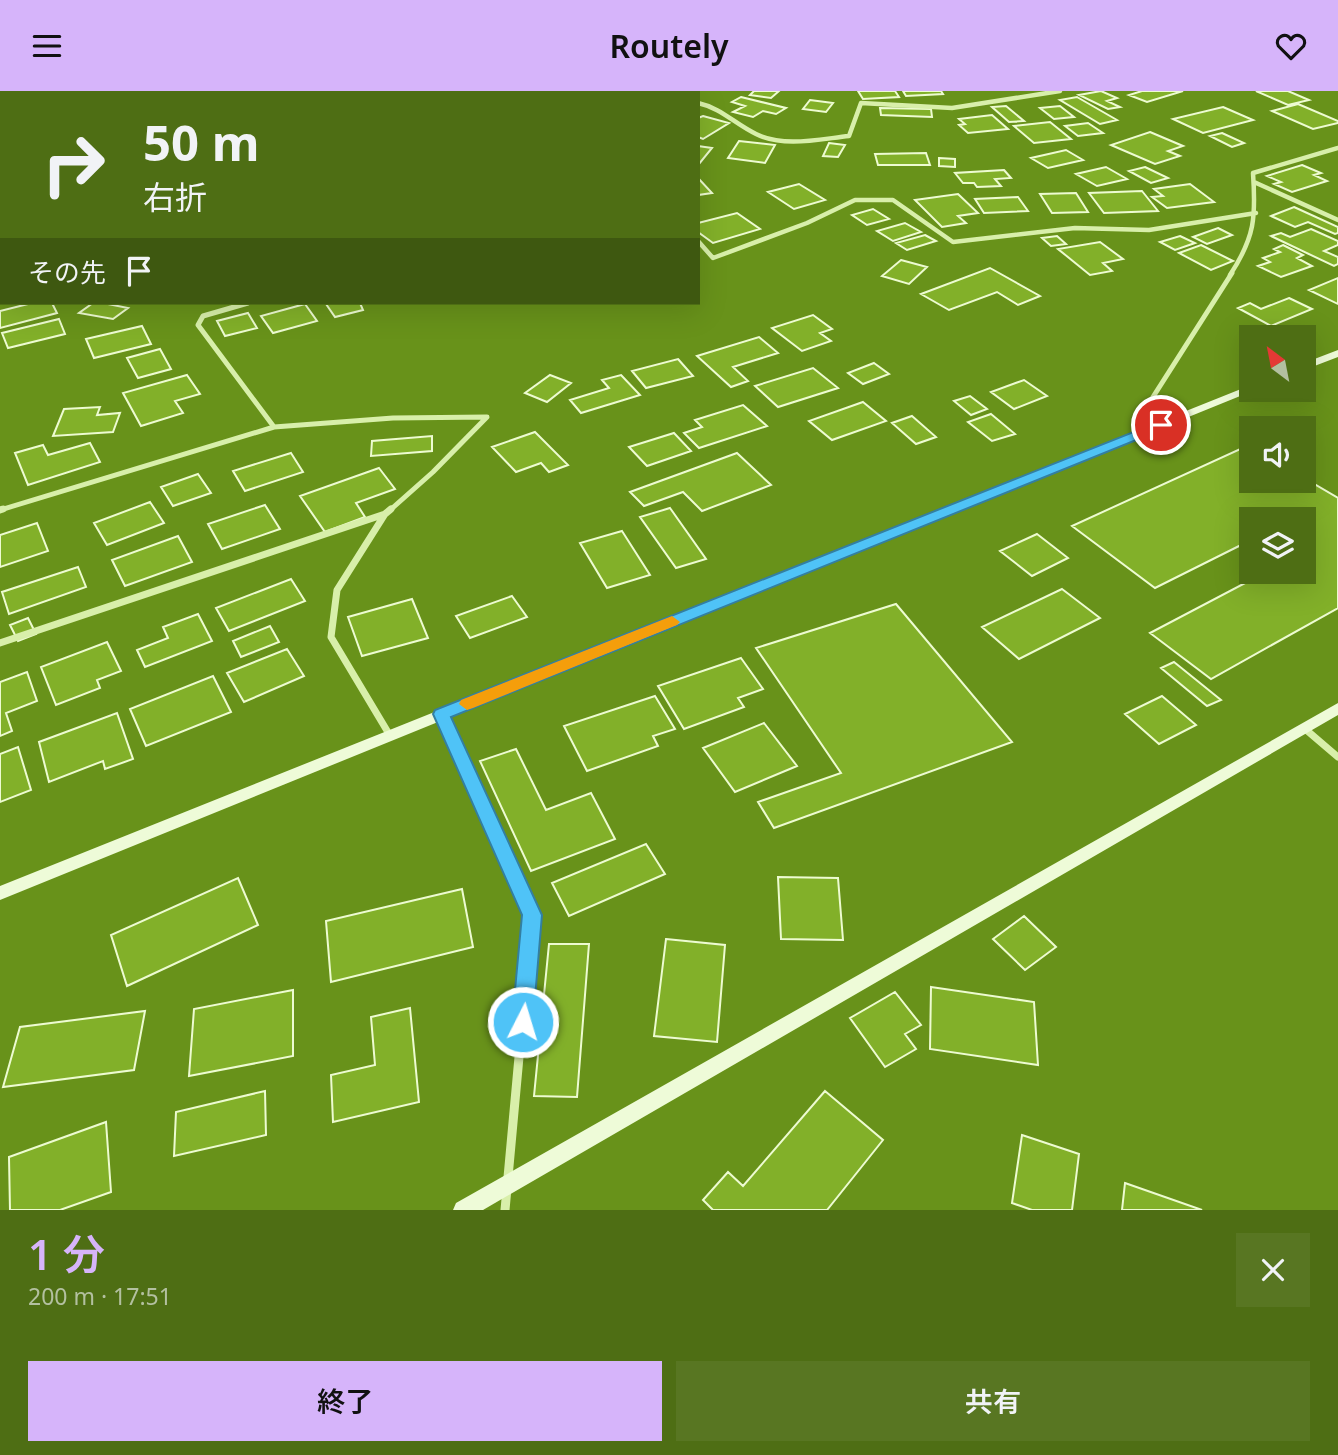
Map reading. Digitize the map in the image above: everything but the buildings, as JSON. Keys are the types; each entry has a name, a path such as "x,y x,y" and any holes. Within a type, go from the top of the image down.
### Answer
{"street":[{"path":"700,105 716,106 758,136 788,141 849,136 861,103 952,107 1029,98 1060,91"},
{"path":"1186,415 1153,397 1246,251 1256,213 1253,173 1338,148"},
{"path":"1254,182 1338,220"},
{"path":"700,243 713,258 807,223 855,199 893,200 953,242 1075,228 1149,230 1256,213"},
{"path":"241,305 203,316 198,325 274,427"},
{"path":"1316,362 1338,353"},
{"path":"0,893 1239,393"},
{"path":"0,510 274,427 393,418 487,417 433,472 386,514 337,590 331,637 389,734"},
{"path":"0,643 386,514"},
{"path":"463,1210 1338,708"},
{"path":"441,714 532,915 505,1210"},
{"path":"1304,727 1338,757"}],"slow traffic":[{"path":"467,704 672,622"}],"route":[{"path":"523,1022 532,915 441,714 1161,425"}]}
